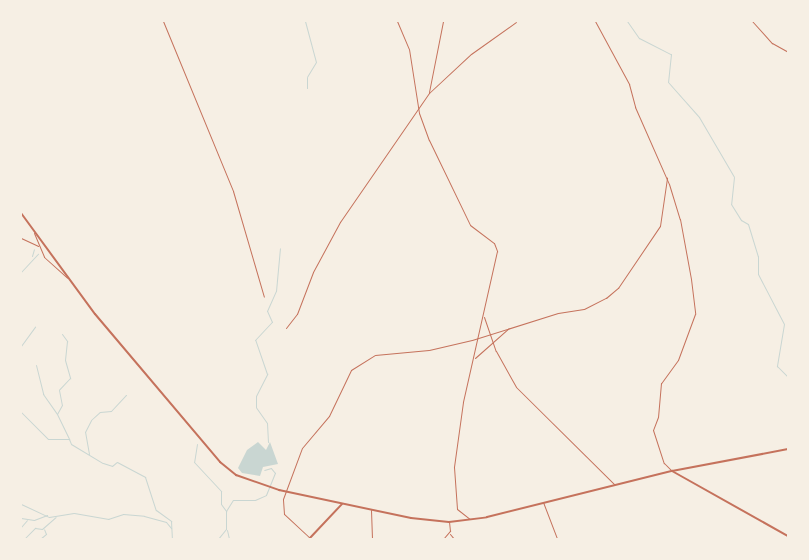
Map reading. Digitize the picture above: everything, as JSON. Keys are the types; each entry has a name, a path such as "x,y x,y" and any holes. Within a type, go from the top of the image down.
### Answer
{"street":[{"path":"163,21 233,191 264,297"},
{"path":"397,21 409,49 419,109 429,140 470,225 496,246 484,317 463,402 454,467 457,509 471,520"},
{"path":"429,93 443,21"},
{"path":"595,21 629,84 635,107 667,178 680,219 695,309 678,360 662,380 658,391 658,416 653,435 664,463 672,471 788,536"},
{"path":"752,21 772,43 788,52"},
{"path":"286,328 297,314 313,272 340,222 429,93 471,54 516,22"},
{"path":"342,504 310,538 284,514 287,492 306,441 329,416 347,377 358,364 384,352 429,350 479,338 488,332 558,313 584,309 618,288 660,226 667,178"},
{"path":"21,213 67,278 220,462 243,479 287,492 342,504 449,522 471,520 672,471 788,449"},
{"path":"33,230 48,262 67,278"},
{"path":"21,238 40,248"},
{"path":"484,317 492,343 516,387 614,484"},
{"path":"474,359 511,327"},
{"path":"543,502 557,539"},
{"path":"371,510 372,539"},
{"path":"449,522 449,533 454,539"},
{"path":"443,539 449,533"}],"shaded area":[{"path":"258,442 266,450 270,442 278,464 263,467 260,476 242,473 238,468 247,450"}],"waterway":[{"path":"305,21 316,62 307,77 307,88"},
{"path":"627,21 639,38 671,54 668,82 699,117 734,177 731,204 741,220 748,224 758,256 758,274 784,324 777,366 788,377"},
{"path":"268,442 267,423 256,407 256,396 267,374 255,340 272,322 267,311 276,291 280,248"},
{"path":"32,256 34,249"},
{"path":"21,272 38,254"},
{"path":"21,346 35,327"},
{"path":"62,334 67,341 65,360 70,378 59,390 62,405 57,414 69,439"},
{"path":"36,365 43,394 57,414"},
{"path":"89,454 85,432 91,420 100,412 111,411 126,395"},
{"path":"21,412 48,439 69,439 71,444 103,463 112,466 117,462 145,477 156,510 171,521 172,539"},
{"path":"197,444 194,462 221,491 221,504 226,511 226,529 218,539"},
{"path":"226,511 233,500 255,500 266,495 275,473 271,468 264,470"},
{"path":"21,504 49,517 74,513 108,519 123,514 144,516 166,522 171,528"},
{"path":"21,518 34,520 47,515"},
{"path":"24,539 35,528 42,529 56,517"},
{"path":"21,527 27,520"},
{"path":"40,539 46,534 44,529"},
{"path":"227,530 229,539"}]}
